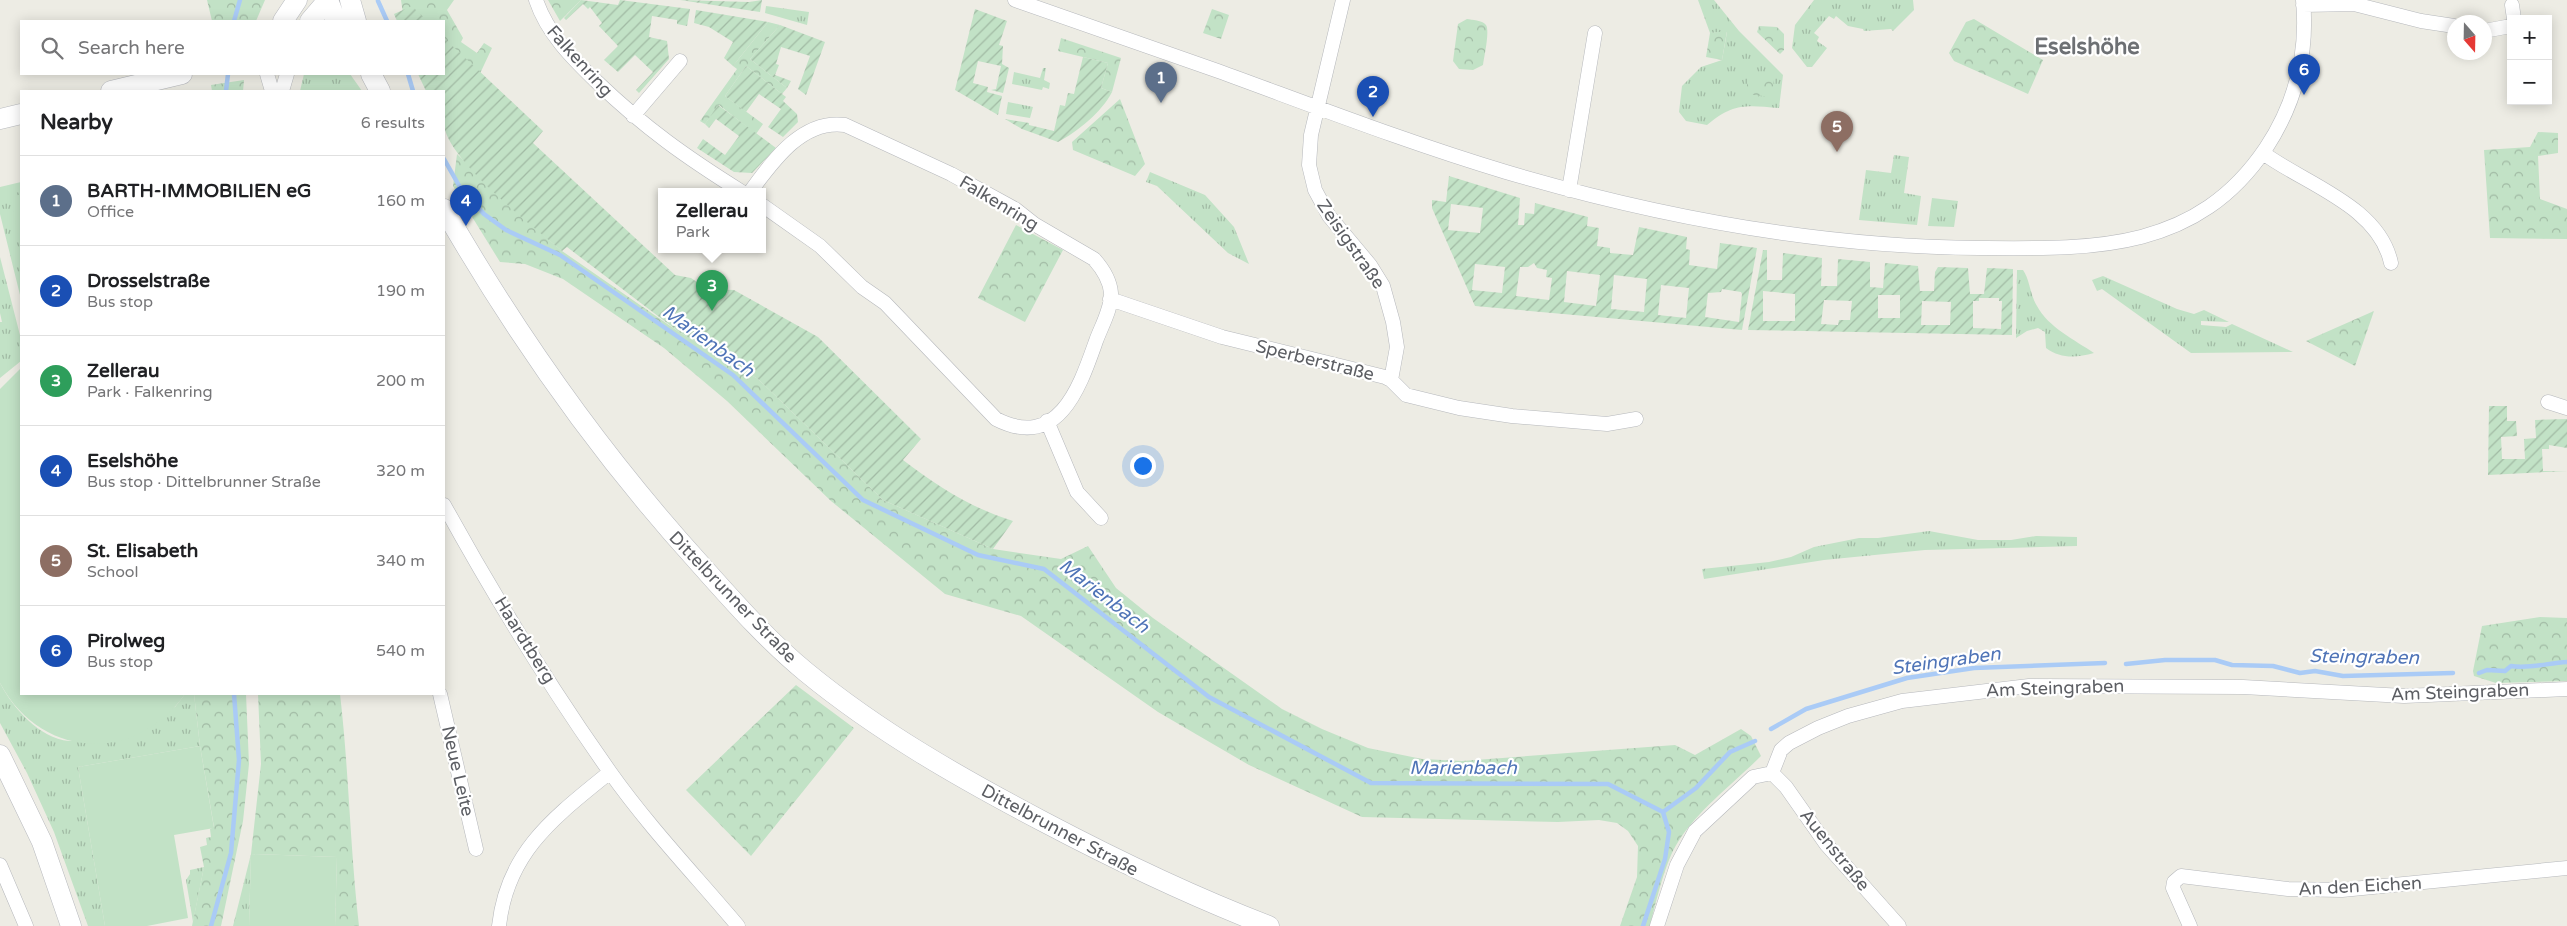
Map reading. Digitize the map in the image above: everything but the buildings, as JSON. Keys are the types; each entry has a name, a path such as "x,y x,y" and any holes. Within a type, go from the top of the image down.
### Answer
{"street":[{"path":"284,20 297,0"},
{"path":"311,20 328,0 336,20"},
{"path":"350,0 356,20"},
{"name":"Falkenring","path":"536,0 546,23 561,44 633,116 682,154 736,188"},
{"path":"1015,0 1463,158 1569,190 1700,219 1798,236 1956,248 2078,247 2141,239 2184,222 2229,190 2253,166 2284,118 2295,90 2304,31 2303,3 2354,4 2421,21 2447,25"},
{"name":"Zeisigstraße","path":"1343,0 1309,155 1311,178 1328,216 1370,266 1383,286 1396,341 1392,380"},
{"path":"2492,29 2507,27"},
{"path":"1569,190 1595,33"},
{"path":"633,116 680,61"},
{"path":"115,90 178,75"},
{"path":"267,75 272,90"},
{"path":"282,90 287,75"},
{"path":"372,75 379,90"},
{"path":"0,119 20,114"},
{"name":"Falkenring","path":"753,188 780,156 806,132 823,125 845,125 903,153 938,167 1015,209 1034,224 1086,254 1100,265 1105,275 1110,299"},
{"path":"2262,153 2357,212 2381,238 2391,263"},
{"path":"766,208 814,241 862,287 885,303 996,419 1008,424 1023,426 1047,421 1066,408 1076,393 1110,299"},
{"name":"Dittelbrunner Straße","path":"445,211 516,327 608,457 641,499 745,615 804,670 869,720 986,792 1149,876 1269,926"},
{"name":"Sperberstraße","path":"1110,299 1222,337 1392,380 1406,395 1416,399 1468,410 1512,416 1607,424 1636,419"},
{"path":"2548,402 2567,408"},
{"path":"1047,421 1071,482 1084,503 1101,518"},
{"name":"Haardtberg","path":"445,507 519,631 610,772 660,836 738,926"},
{"name":"Am Steingraben","path":"1772,773 1782,750 1789,743 1809,732 1848,716 1902,701 2029,686 2243,687 2404,696 2567,689"},
{"name":"Neue Leite","path":"440,695 476,849"},
{"path":"0,755 42,842 71,926"},
{"path":"499,926 501,907 506,891 516,866 527,848 552,819 610,772"},
{"path":"1657,926 1677,865 1695,832 1753,777 1772,773"},
{"name":"Auenstraße","path":"1772,773 1786,787 1826,844 1899,926"},
{"path":"0,865 26,926"},
{"name":"An den Eichen","path":"2190,926 2173,888 2177,878 2187,876 2288,889 2342,890 2567,868"}],"green space":[{"path":"207,0 265,0 256,20 212,20"},
{"path":"401,0 454,0 447,10 463,38 461,42 477,53 484,43 492,48 476,82 445,74 445,20 404,20"},
{"path":"548,0 581,0 560,21"},
{"path":"581,0 618,5 620,0 690,9 687,26 677,24 677,20 652,16 649,37 667,41 669,59 639,93 636,90 653,72 635,55 618,72 604,60 618,46 599,26 602,23 590,7 588,9 583,4 566,20 564,18"},
{"path":"680,0 749,2 762,0 760,12"},
{"path":"1698,0 1714,0 1739,31 1783,75 1779,108 1740,107 1725,113 1707,125 1686,121 1679,112 1682,86 1701,67 1722,60 1727,32 1710,33"},
{"path":"1814,0 1913,0 1914,10 1893,31 1891,29 1864,31 1863,29 1848,26 1836,16 1834,19 1829,16 1814,33 1819,37 1817,41 1827,48 1812,67 1807,67 1792,48 1795,25"},
{"path":"412,6 426,20 397,20 394,14"},
{"path":"766,6 809,12 807,25 765,13"},
{"path":"975,9 1007,21 999,45 1003,46 1002,64 1009,68 1003,93 991,90 996,89 1001,66 978,61 973,83 988,87 987,92 1002,96 998,115 955,90"},
{"path":"1212,9 1229,15 1221,39 1203,33"},
{"path":"696,10 768,22 733,66 724,58 733,42 709,27 694,23"},
{"path":"1467,19 1482,22 1487,28 1483,65 1473,70 1459,69 1453,61 1458,24"},
{"path":"1974,19 2043,60 2028,94 1954,61 1949,53 1966,22"},
{"path":"768,22 780,25 750,59 787,88 782,94 746,66 725,96 763,124 756,134 719,105 705,124 700,121 737,69 733,66"},
{"path":"780,25 825,42 806,95 798,89 810,56 781,47 776,64 779,65 775,75 791,81 787,88 750,59"},
{"path":"1759,26 1777,27 1784,34 1784,50 1780,54 1757,32"},
{"path":"1727,31 1722,60 1706,57 1710,33"},
{"path":"1061,38 1121,58 1112,92 1101,88 1108,63 1058,51"},
{"path":"445,39 543,131 533,143 675,275 691,278 707,289 734,290 818,337 921,439 903,460 929,479 969,503 1013,521 993,549 883,500 758,379 679,332 567,247 562,251 494,193 476,175 450,141 445,128 445,90 426,90 418,75 445,75"},
{"path":"1083,57 1108,63 1101,88 1112,92 1096,114 1081,127 1058,142 1022,129 1005,119 1029,123 1029,125 1054,131 1060,105 1065,106 1068,93 1074,94"},
{"path":"746,66 786,97 783,101 797,114 798,122 783,137 768,127 781,109 759,94 746,112 725,96"},
{"path":"1043,68 1046,68 1044,80 1050,83 1049,89 1043,87 1042,90 1012,84 1014,72 1040,78"},
{"path":"304,75 351,75 361,90 300,90"},
{"path":"1748,76 1774,79 1772,97 1746,94"},
{"path":"244,80 243,90 212,90 211,85"},
{"path":"1120,99 1145,164 1135,176 1073,150 1072,142"},
{"path":"1008,102 1033,107 1030,118 1006,114"},
{"path":"718,105 776,148 752,173 734,172 697,148 703,139 725,155 739,136 716,119 709,128 705,124"},
{"path":"2538,132 2558,133 2558,153 2538,156 2540,199 2567,209 2567,239 2490,238 2484,150 2530,147"},
{"path":"457,154 520,215 562,251 679,332 758,379 883,500 993,549 1061,559 1088,546 1116,588 1153,618 1282,709 1322,729 1368,748 1422,759 1462,761 1675,745 1695,755 1741,729 1751,736 1761,756 1706,807 1678,842 1665,871 1650,926 1620,926 1637,877 1638,846 1628,831 1617,823 1599,820 1558,822 1362,817 1249,765 1158,712 1021,616 945,594 831,501 727,401 664,348 563,279 525,264 500,262 453,186"},
{"path":"1894,155 1909,157 1904,193 1921,196 1917,225 1859,220 1866,170 1891,173"},
{"path":"1150,172 1205,195 1234,227 1249,264 1228,253 1157,186 1146,182"},
{"path":"1449,176 1520,198 1518,225 1524,225 1525,213 1534,214 1535,203 1588,217 1587,226 1599,228 1597,246 1610,248 1610,253 1633,255 1639,227 1687,237 1686,249 1690,250 1689,265 1717,269 1720,243 1757,248 1742,330 1475,306 1432,208 1432,200 1446,202","holes":["1451,204 1483,208 1480,233 1448,230","1534,263 1537,268 1547,270 1546,277 1552,278 1549,300 1516,296 1520,267 1528,267","1475,264 1505,267 1502,293 1472,290","1567,271 1600,275 1596,306 1564,302","1614,275 1647,279 1644,312 1611,309","1661,285 1689,288 1686,318 1658,315","1722,289 1741,292 1739,322 1705,317 1708,293 1721,292"]},
{"path":"20,182 20,295 0,214 0,187"},
{"path":"20,194 20,243 10,198"},
{"path":"1932,198 1958,201 1954,227 1928,226"},
{"path":"1016,225 1063,250 1025,322 978,298"},
{"path":"1763,250 1767,250 1767,280 1782,280 1783,253 1822,258 1821,286 1837,286 1838,259 1870,262 1870,287 1883,288 1885,263 1918,266 1920,291 1934,291 1935,272 1938,267 1968,268 1970,294 1984,294 1987,268 2013,269 2012,335 1748,330","holes":["1763,291 1795,294 1795,321 1763,321","1878,295 1900,295 1900,318 1878,318","1979,298 1999,298 1999,301 2002,301 2001,329 1973,328 1973,301 1979,301","1824,300 1852,301 1850,320 1839,320 1838,325 1821,324","1922,301 1951,302 1950,325 1921,325"]},
{"path":"0,257 20,335 20,362 0,378 0,322 2,322 0,313"},
{"path":"2017,270 2023,270 2035,302 2042,314 2055,327 2094,353 2075,357 2063,356 2052,352 2046,348 2045,332 2038,328 2027,331 2016,338"},
{"path":"2103,276 2177,309 2194,314 2204,310 2229,322 2201,321 2201,325 2226,327 2232,324 2293,352 2191,353 2102,289 2097,291 2092,280"},
{"path":"2374,311 2355,366 2306,341"},
{"path":"20,369 20,695 184,695 165,717 141,733 116,742 90,744 64,739 39,727 18,708 0,683 0,389"},
{"path":"2489,406 2507,406 2507,421 2516,421 2517,436 2501,437 2502,459 2525,459 2524,439 2536,438 2535,420 2567,419 2567,448 2549,445 2549,449 2542,449 2543,471 2567,471 2488,475"},
{"path":"1929,531 1978,540 2011,540 2036,536 2077,537 2077,546 1925,550 1824,560 1704,579 1702,569 1769,562 1791,557 1814,547 1859,538 1878,538"},
{"path":"2540,617 2567,618 2567,681 2496,683 2474,676 2473,671 2482,626"},
{"path":"0,683 5,693 20,712 37,728 58,739 69,741 103,732 175,707 184,695 194,695 200,746 78,767 105,926 88,926 54,832 27,773 0,723"},
{"path":"796,685 854,728 751,856 686,790"},
{"path":"194,695 246,695 249,764 243,821 221,926 192,926 204,867 200,847 207,845 206,838 211,837 210,829 214,827 200,746"},
{"path":"258,695 340,695 359,926 335,926 337,857 251,854 261,764"},
{"path":"200,746 214,828 174,835 188,918 147,926 105,926 78,767"},
{"path":"251,854 249,926 233,926"},
{"path":"251,854 337,857 335,926 249,926"},
{"path":"204,867 193,922 186,880 190,870"}],"waterway":[{"path":"234,20 240,0"},
{"name":"Marienbach","path":"378,1 387,20"},
{"path":"226,90 228,75"},
{"name":"Marienbach","path":"408,75 413,90"},
{"name":"Marienbach","path":"445,161 461,189 484,214 506,230 560,255 733,375 863,500 978,555 1044,569 1209,697 1371,783 1608,784 1663,812 1669,832 1665,859 1643,926"},
{"name":"Steingraben","path":"2126,664 2165,660 2215,660 2232,665 2273,666 2300,673 2315,671 2343,676 2453,673"},
{"name":"Steingraben","path":"2479,673 2487,670 2505,671 2511,666 2567,662"},
{"name":"Steingraben","path":"1771,729 1806,709 1907,678 1974,668 2105,663"},
{"path":"211,926 231,853 239,760 234,695"},
{"name":"Steingraben","path":"1663,812 1696,788 1730,752 1755,741"}],"place":[{"name":"Pirolweg","path":"2304,95"},
{"name":"BARTH-IMMOBILIEN eG","path":"1161,103"},
{"name":"Drosselstraße","path":"1373,117"},
{"name":"St. Elisabeth","path":"1837,152"},
{"name":"Eselshöhe","path":"466,226"},
{"name":"Zellerau","path":"712,311"}],"district":[{"name":"Eselshöhe","path":"2087,47"}]}
